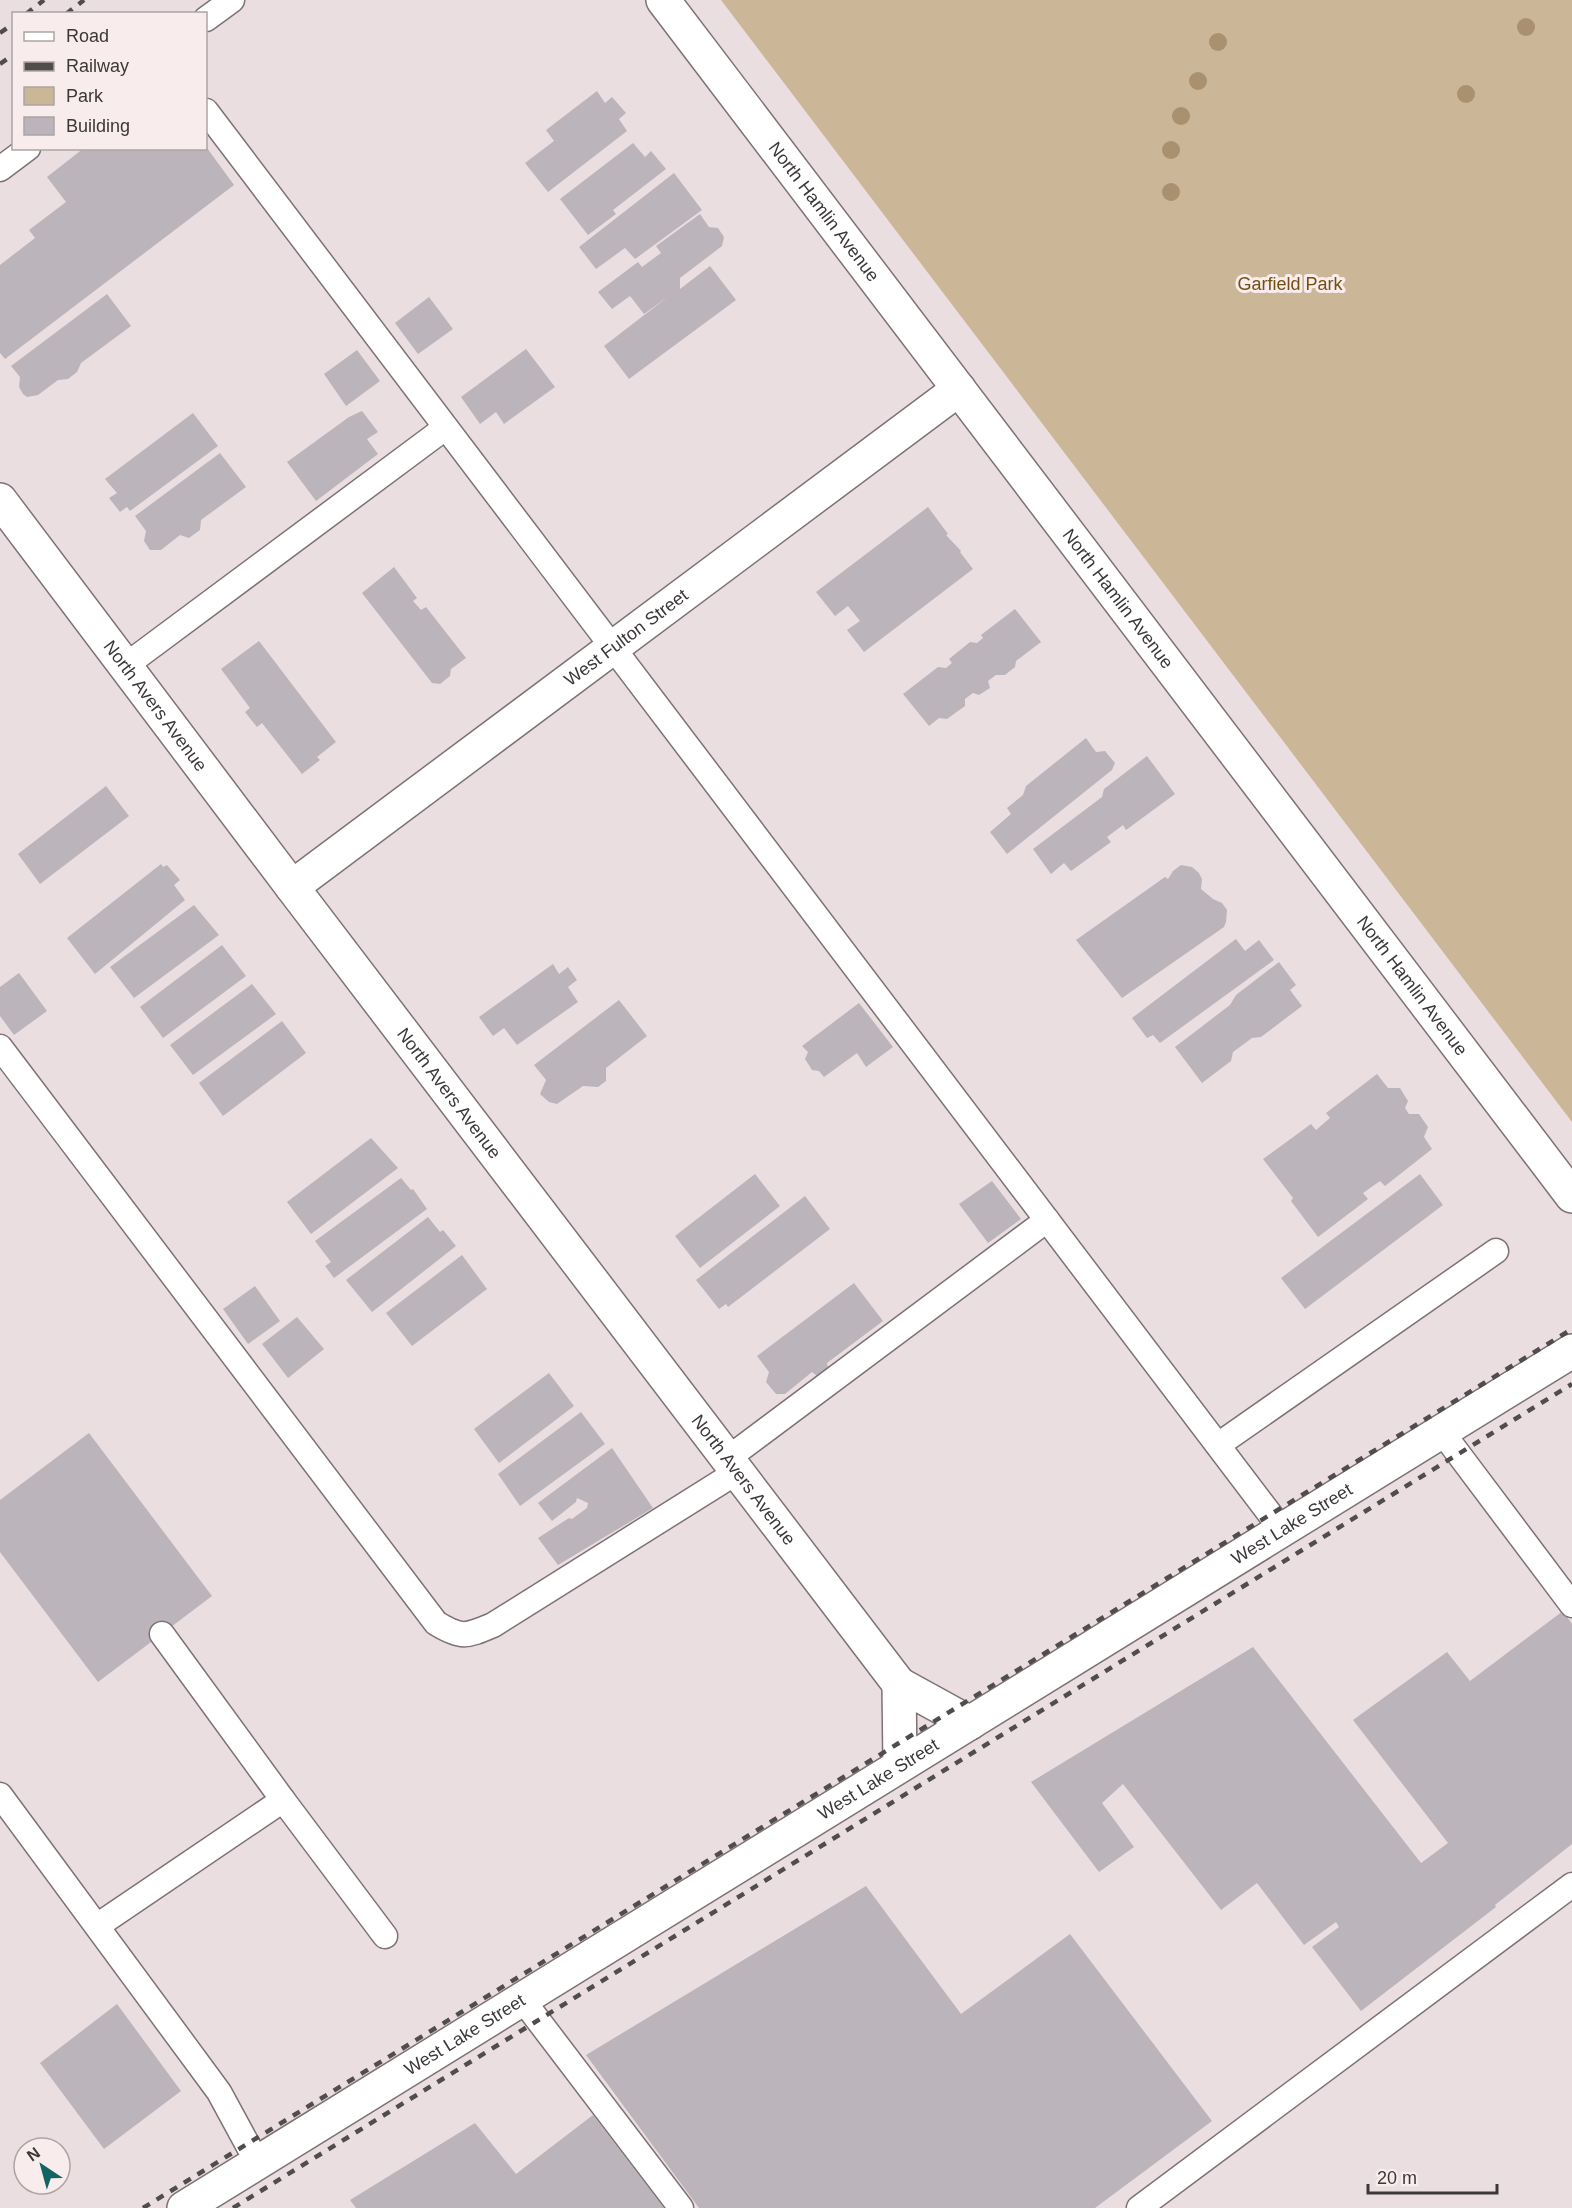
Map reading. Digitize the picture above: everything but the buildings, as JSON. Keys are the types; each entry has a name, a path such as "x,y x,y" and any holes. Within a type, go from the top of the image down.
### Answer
{"street":[{"name":"North Hamlin Avenue","path":"663,0 1572,1196"},
{"name":"West Fulton Street","path":"292,887 959,389"},
{"name":"North Avers Avenue","path":"0,500 899,1684 970,1723"},
{"name":"West Lake Street","path":"184,2208 1442,1432 1568,1347"},
{"path":"899,1684 900,1765"}],"lane":[{"path":"207,19 232,0"},
{"path":"207,112 1282,1530"},
{"path":"0,169 25,150"},
{"path":"125,666 445,428"},
{"path":"0,1047 436,1623 451,1632 468,1635 494,1624 732,1466 1047,1220"},
{"path":"1218,1445 1496,1251"},
{"path":"1442,1432 1572,1605"},
{"path":"162,1634 385,1936"},
{"path":"0,1795 219,2092 257,2162"},
{"path":"97,1926 283,1800"},
{"path":"1139,2208 1572,1885"},
{"path":"522,1999 681,2208"}],"green space":[{"name":"Garfield Park","path":"721,0 1572,0 1572,1122"}],"railway":[{"path":"29,12 44,0"},
{"path":"69,12 84,0"},
{"path":"0,33 12,24"},
{"path":"0,64 12,55"},
{"path":"143,2208 1572,1329"},
{"path":"233,2208 1572,1384"}]}
